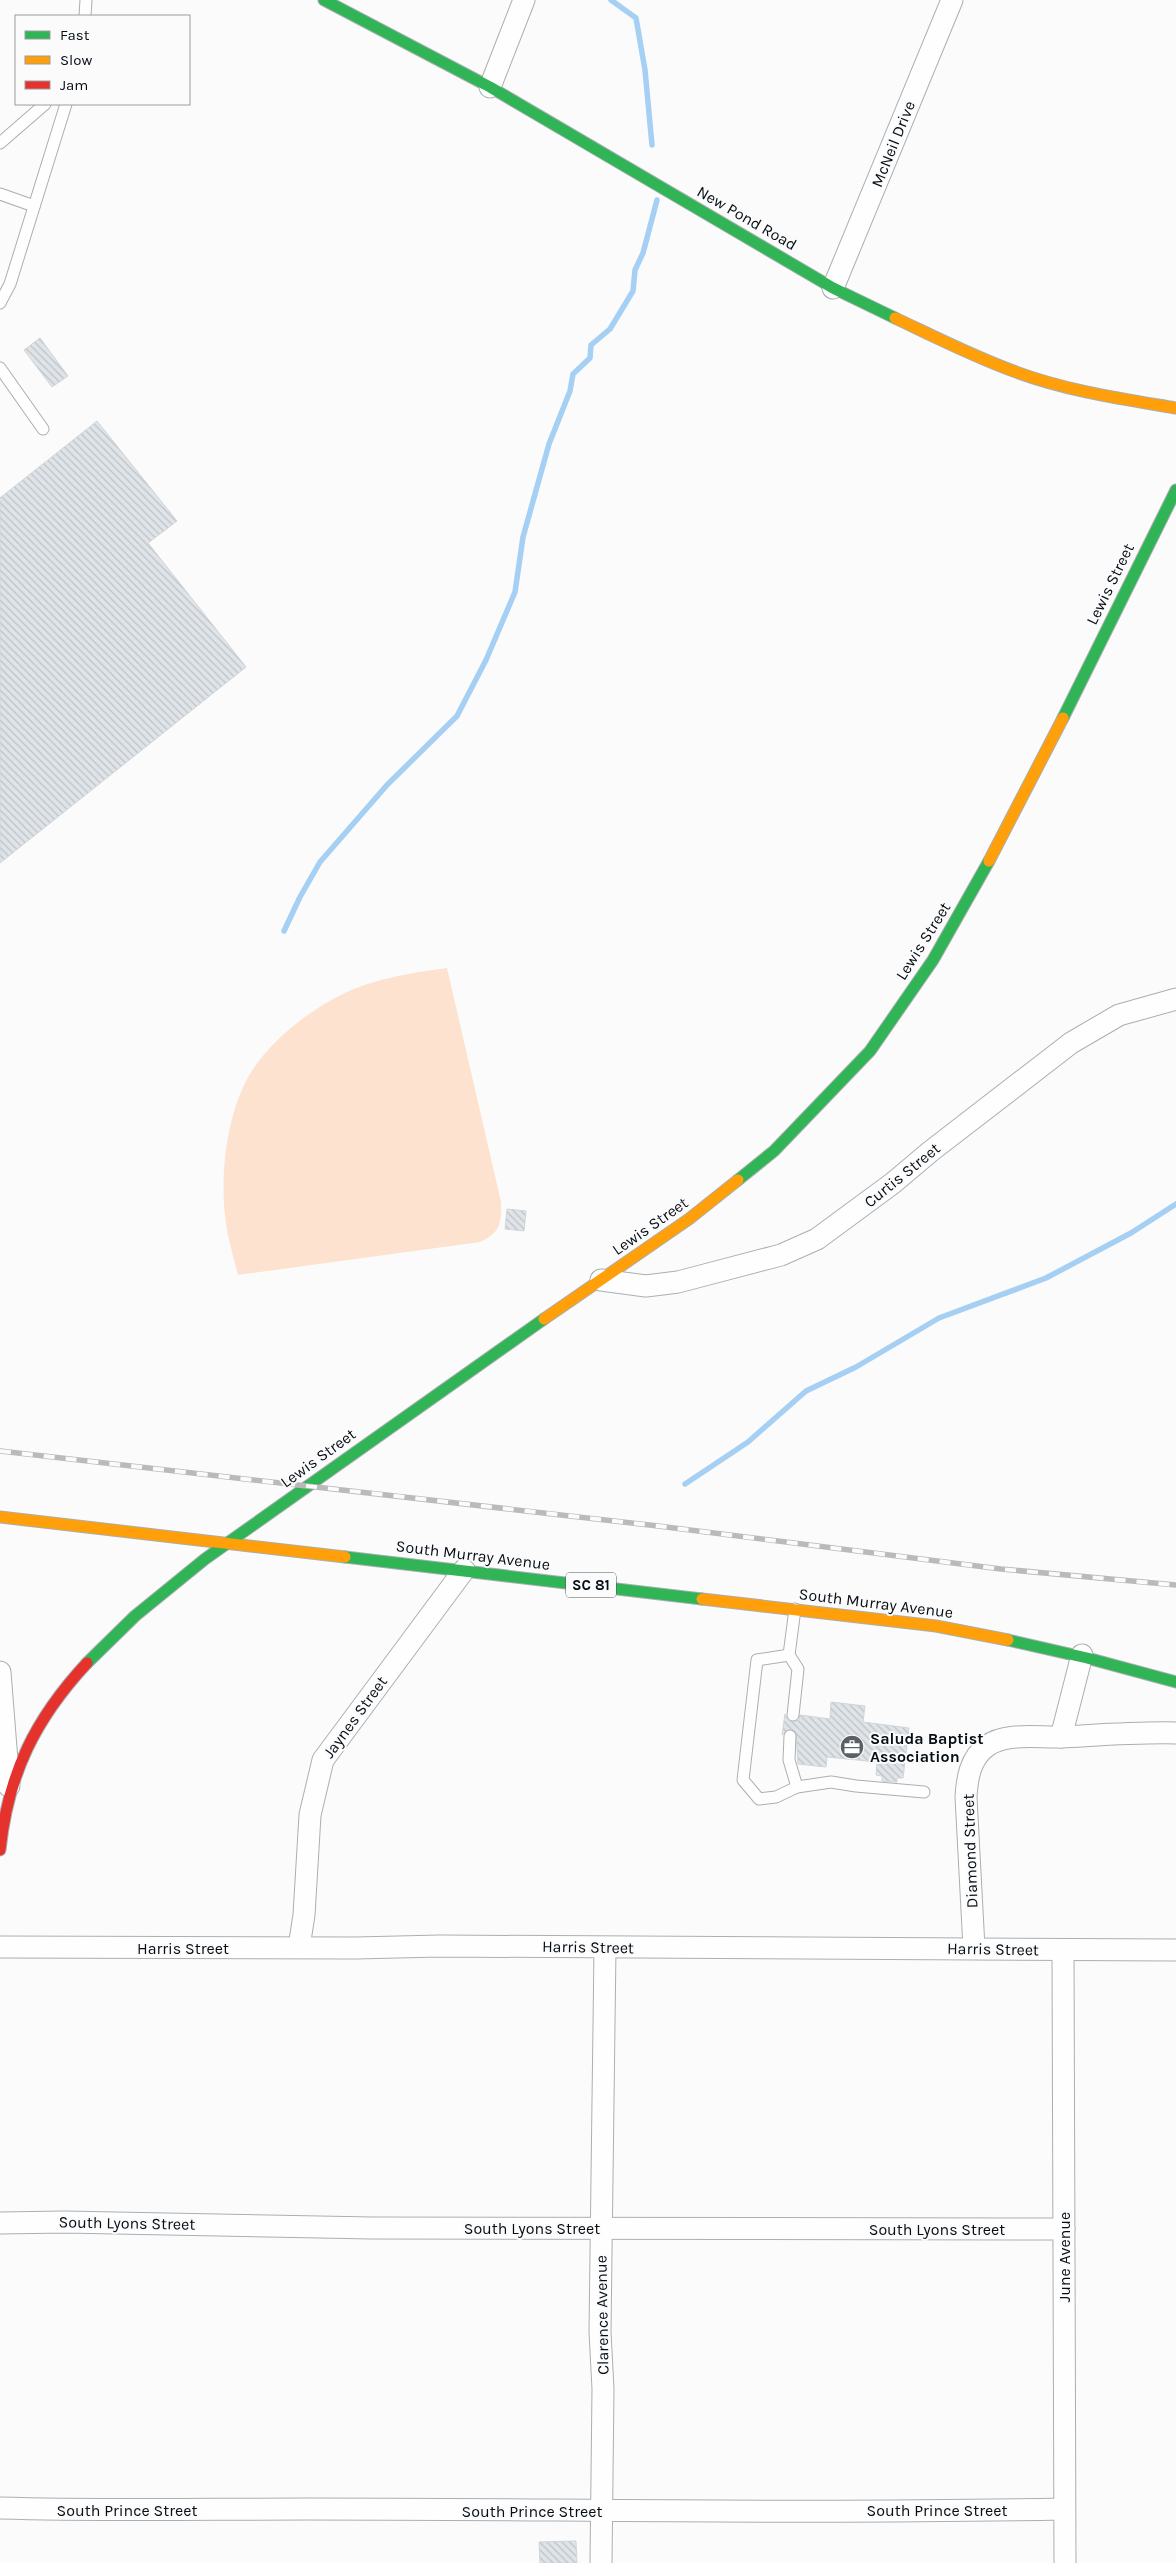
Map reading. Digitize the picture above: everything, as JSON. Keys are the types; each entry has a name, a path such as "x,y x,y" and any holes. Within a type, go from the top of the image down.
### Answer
{"street":[{"name":"New Pond Road","path":"324,0 490,87 833,288 970,354 1018,373 1102,395 1176,408"},
{"path":"490,87 524,0"},
{"name":"McNeil Drive","path":"833,288 952,0"},
{"name":"Lewis Street","path":"0,1850 2,1822 19,1766 44,1715 86,1665 130,1620 227,1543 416,1407 689,1219 774,1152 870,1051 933,960 1008,828 1176,490"},
{"name":"Curtis Street","path":"601,1280 646,1286 678,1282 782,1255 818,1239 893,1183 930,1151 1071,1043 1119,1014 1176,999"},
{"name":"South Murray Avenue","path":"0,1517 936,1626 1030,1643 1176,1682"},
{"name":"Jaynes Street","path":"299,1946 304,1915 310,1815 323,1760 464,1570"},
{"path":"1061,1737 1082,1656"},
{"path":"0,1672 10,1795"},
{"name":"Diamond Street","path":"974,1948 967,1777 977,1757 988,1745 1012,1738 1131,1732 1176,1733"},
{"name":"Harris Street","path":"0,1947 299,1946 1176,1950"},
{"name":"Clarence Avenue","path":"601,2563 603,2390 600,2332 605,1948"},
{"name":"June Avenue","path":"1063,1950 1065,2563"},
{"name":"South Lyons Street","path":"0,2223 601,2228 1064,2229"},
{"name":"South Prince Street","path":"0,2508 96,2511 305,2509 927,2512 1064,2509"}],"lane":[{"path":"85,15 86,0"},
{"path":"0,143 44,105"},
{"path":"0,303 10,284 66,105"},
{"path":"0,194 34,206"},
{"path":"0,368 43,430"},
{"path":"792,1714 798,1669 789,1655 795,1609"},
{"path":"789,1655 757,1660 743,1780 759,1799 776,1797 797,1787 830,1782 924,1792"},
{"path":"790,1736 790,1760 797,1787"}],"shaded area":[{"path":"447,968 501,1202 500,1222 496,1231 480,1242 238,1275 228,1236 224,1210 224,1166 227,1143 238,1099 247,1079 258,1062 294,1025 337,997 377,981"}],"building":[{"path":"40,338 68,376 52,387 24,350"},
{"path":"97,421 177,521 148,543 246,667 0,863 0,498"},
{"path":"507,1209 526,1211 524,1231 505,1229"},
{"name":"Saluda Baptist Association","path":"831,1702 865,1706 863,1722 909,1728 903,1778 897,1778 897,1782 882,1781 882,1776 876,1775 877,1762 827,1757 826,1767 798,1764 796,1732 790,1729 782,1735 785,1714 788,1721 793,1722 799,1720 800,1715 830,1719"},
{"path":"576,2541 577,2563 540,2563 539,2542"}],"waterway":[{"path":"611,0 636,18 645,70 652,145"},
{"path":"284,931 300,897 320,862 387,785 457,716 486,660 515,592 523,537 549,444 570,391 573,374 590,358 591,345 610,329 633,291 635,270 643,253 657,200"},
{"path":"685,1484 748,1442 806,1391 856,1367 939,1318 1046,1278 1131,1233 1176,1204"}],"railway":[{"path":"0,1451 658,1526 1001,1569 1176,1585"}],"traffic: fast":[{"path":"324,0 490,87 833,288 895,318"},
{"path":"1063,718 1176,490"},
{"path":"738,1180 774,1151 870,1051 933,960 989,861"},
{"path":"87,1663 135,1616 205,1559 544,1319"},
{"path":"345,1557 702,1599"},
{"path":"1008,1640 1087,1658 1176,1682"}],"traffic: slow":[{"path":"895,318 985,360 1035,379 1095,394 1176,408"},
{"path":"989,861 1063,718"},
{"path":"544,1319 689,1219 738,1180"},
{"path":"0,1517 345,1557"},
{"path":"702,1599 936,1626 1008,1640"}],"traffic: jam":[{"path":"0,1850 10,1797 17,1772 27,1749 53,1705 87,1663"}],"place":[{"name":"Saluda Baptist Association","path":"852,1747"}]}
